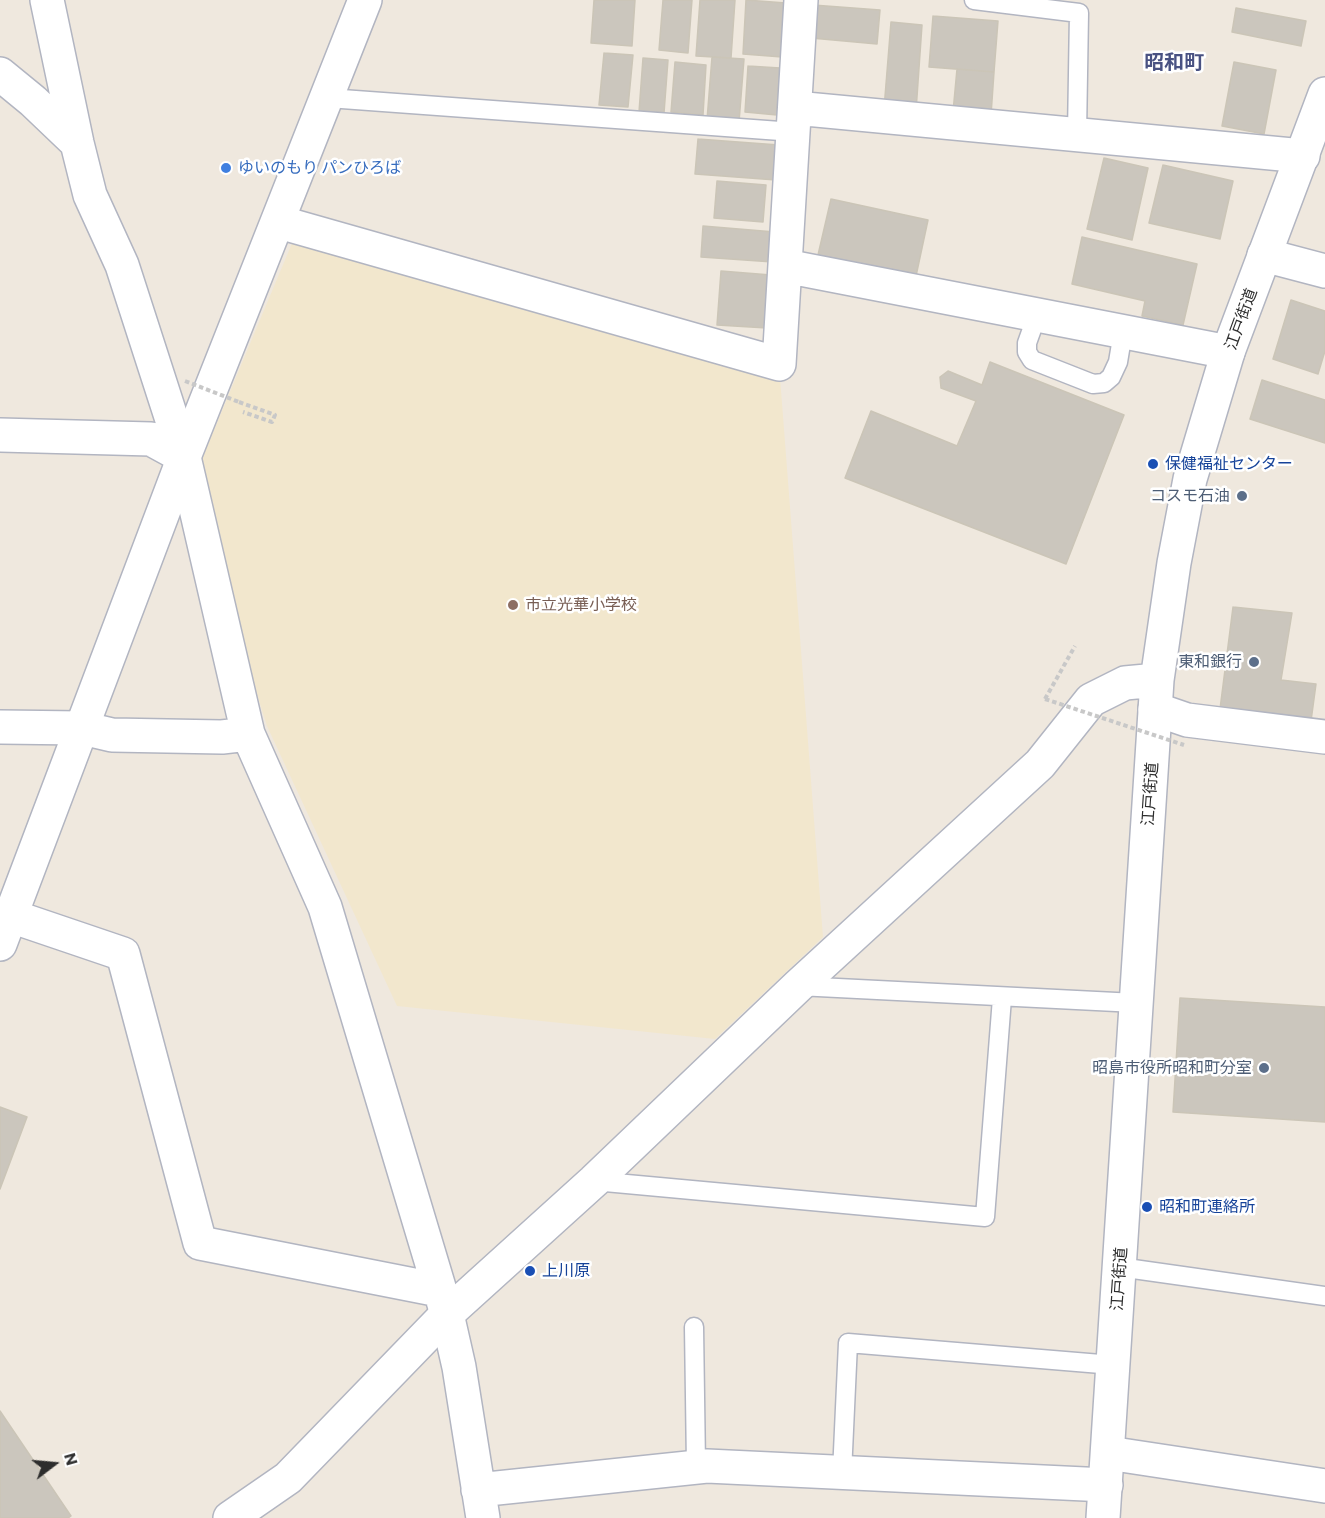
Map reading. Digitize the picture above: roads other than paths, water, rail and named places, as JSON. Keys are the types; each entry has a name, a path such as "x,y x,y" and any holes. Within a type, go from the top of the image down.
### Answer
{"street":[{"path":"47,0 76,143 90,195 122,265 184,458 248,734 325,907 443,1302 459,1367 481,1504 696,1466 1106,1485"},
{"path":"365,0 184,458 5,930 123,954 200,1243 443,1302"},
{"path":"279,222 779,364 801,0"},
{"path":"0,74 33,101 76,143"},
{"name":"江戸街道","path":"1104,1518 1156,695 1174,563 1190,479 1228,352 1325,94"},
{"path":"795,120 1077,134 1303,156"},
{"path":"1264,255 1325,272"},
{"path":"786,266 1228,352"},
{"path":"0,435 151,439 184,458"},
{"path":"230,1518 288,1478 443,1302 594,1181 798,986 1040,764 1091,700 1125,683 1156,695 1187,720 1325,737"},
{"path":"0,726 82,728 112,735 222,737 248,734"},
{"path":"1108,1453 1325,1486"}],"lane":[{"path":"974,0 1079,13 1077,134"},
{"path":"328,98 795,120"},
{"path":"1037,315 1027,343 1027,352 1032,360 1093,384 1104,382 1111,377 1118,363 1123,332"},
{"path":"798,986 1136,1004"},
{"path":"594,1181 985,1217 1002,998"},
{"path":"1119,1266 1325,1296"},
{"path":"694,1327 696,1466"},
{"path":"842,1473 848,1342 1113,1365"}],"place":[{"name":"ゆいのもり パンひろば","path":"226,168"},
{"name":"保健福祉センター","path":"1153,464"},
{"name":"コスモ石油","path":"1242,496"},
{"name":"市立光華小学校","path":"513,605"},
{"name":"東和銀行","path":"1254,662"},
{"name":"昭島市役所昭和町分室","path":"1264,1068"},
{"name":"昭和町連絡所","path":"1147,1207"},
{"name":"上川原","path":"530,1271"}],"district":[{"name":"昭和町","path":"1174,62"}]}
